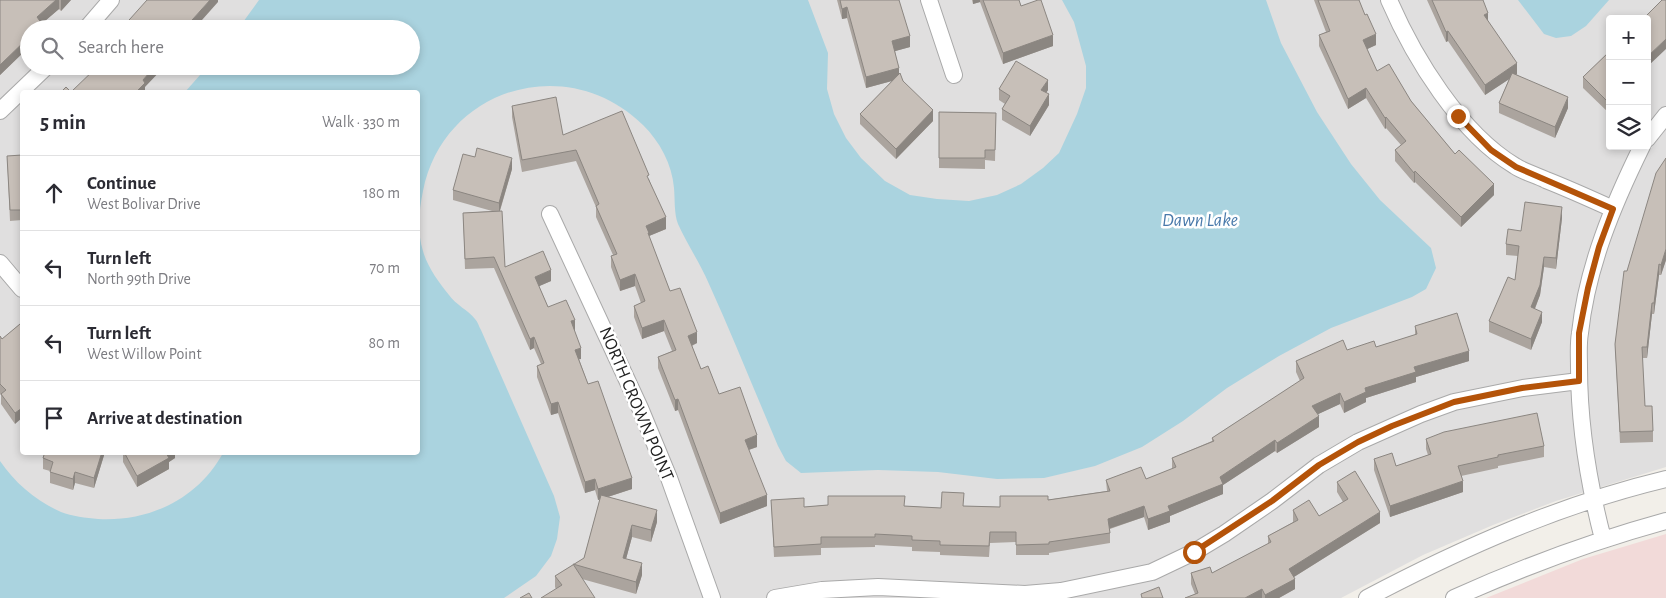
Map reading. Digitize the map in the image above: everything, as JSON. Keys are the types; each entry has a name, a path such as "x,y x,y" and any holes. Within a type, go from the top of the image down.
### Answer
{"street":[{"path":"94,20 111,0"},
{"path":"929,0 954,75"},
{"path":"1389,0 1398,21 1426,69 1458,116 1491,150 1516,167 1613,209"},
{"path":"22,90 38,75"},
{"path":"0,111 20,92"},
{"path":"1651,134 1666,115"},
{"path":"1603,539 1587,471 1581,430 1579,333 1599,247 1613,209 1640,150"},
{"name":"NORTH CROWN POINT","path":"550,214 640,408 669,478 712,598"},
{"path":"0,263 20,287"},
{"path":"775,598 878,587 1025,596 1061,591 1152,572 1194,552 1224,534 1272,501 1319,465 1358,442 1421,414 1454,402 1522,388 1579,381"},
{"path":"1367,598 1409,576 1526,524 1593,499 1666,479"},
{"path":"1454,598 1528,566 1603,539 1666,521"}],"shaded area":[{"path":"0,0 1666,0 1666,467 1556,501 1423,555 1341,598 0,598"},
{"path":"1666,534 1666,598 1486,598 1583,559"}],"water":[{"name":"Dawn Lake","path":"259,0 808,0 828,53 827,89 834,114 846,138 861,158 885,181 910,195 969,201 997,195 1021,184 1043,168 1059,153 1077,114 1086,88 1086,66 1074,22 1062,0 1266,0 1281,43 1317,112 1351,164 1380,200 1431,248 1436,268 1426,289 1412,297 1331,328 1279,356 1227,388 1183,421 1142,447 1095,466 1044,478 997,479 938,472 878,470 801,473 786,461 778,446 709,284 678,224 673,179 668,162 655,139 643,125 613,102 580,89 546,86 513,91 482,105 456,126 435,155 423,191 420,213 420,90 187,90 200,75 420,75 420,20 245,20"},
{"path":"1518,0 1609,0 1586,26 1571,36 1556,38 1544,34"},
{"name":"Dawn Lake","path":"420,236 427,263 441,285 452,299 478,323 554,496 560,517 557,539 551,556 536,576 504,598 0,598 0,461 12,477 27,491 52,508 70,515 98,519 117,519 153,512 186,495 213,469 222,455 420,455"}],"building":[{"path":"0,0 56,0 37,17 39,20 20,20 20,46 0,65"},
{"path":"147,0 210,0 192,20 129,20"},
{"path":"840,0 899,0 910,36 892,41 899,68 866,77 847,7 842,9"},
{"path":"983,0 1019,0 1021,6 1041,0 1053,35 1003,53"},
{"path":"1318,0 1359,0 1376,34 1363,40 1377,71 1389,64 1411,101 1455,154 1459,150 1494,184 1461,217 1415,171 1414,173 1395,150 1406,141 1385,118 1366,88 1348,99 1319,35 1330,31"},
{"path":"1432,0 1483,0 1488,13 1484,15 1517,63 1485,85 1448,31 1446,32"},
{"path":"1662,0 1666,0 1666,39 1651,53 1651,15 1647,15"},
{"path":"1606,55 1606,100 1583,77"},
{"path":"1016,61 1048,80 1041,90 1049,94 1030,126 1002,109 1010,96 999,89"},
{"path":"900,73 903,81 933,110 896,149 860,114"},
{"path":"1512,73 1568,97 1555,127 1499,103"},
{"path":"89,75 147,75 143,80 145,83 138,90 73,90"},
{"path":"556,97 563,135 622,111 649,175 647,176 666,217 646,226 648,233 670,291 680,288 697,332 688,336 701,369 708,366 719,394 740,387 757,435 745,440 767,495 720,513 678,399 675,400 658,357 676,350 664,320 642,328 634,306 645,301 635,274 620,280 611,256 617,254 596,206 599,204 576,150 522,160 512,106"},
{"path":"939,112 996,113 995,150 985,150 985,158 939,158"},
{"path":"477,148 512,158 499,203 453,190 463,154 475,157"},
{"path":"20,155 20,210 10,210 7,156"},
{"path":"1666,158 1666,249 1661,265 1659,264 1647,347 1642,347 1645,406 1652,406 1653,431 1620,432 1615,344 1624,271 1627,271 1656,173"},
{"path":"1525,202 1562,207 1556,258 1544,257 1540,285 1531,307 1542,312 1531,339 1489,321 1508,277 1515,280 1519,246 1506,244 1508,229 1521,231"},
{"path":"502,211 505,267 543,251 551,270 535,277 548,307 566,300 575,320 571,321 581,348 575,350 588,384 598,381 632,478 598,489 595,479 585,482 558,402 551,404 537,366 544,363 534,337 530,339 494,257 465,259 463,213"},
{"path":"1457,313 1469,351 1414,367 1416,372 1365,388 1366,392 1344,402 1340,393 1312,406 1319,416 1277,443 1275,440 1220,477 1223,484 1168,506 1170,511 1148,519 1144,506 1108,519 1110,533 1049,542 1049,544 1016,545 1016,532 990,532 989,546 940,545 940,541 912,540 912,536 875,534 875,537 821,537 821,544 774,547 771,500 804,498 804,507 828,505 828,496 905,496 904,506 941,508 942,492 964,493 963,506 1000,507 1000,496 1048,496 1048,500 1110,491 1106,480 1141,467 1146,479 1176,467 1172,458 1214,441 1212,438 1304,378 1296,361 1343,340 1347,350 1374,341 1376,347 1417,334 1415,326"},
{"path":"20,324 20,409 15,413 1,394 6,390 0,384 0,336 2,339"},
{"path":"1537,413 1544,446 1498,455 1498,457 1458,466 1463,481 1390,506 1374,459 1392,453 1396,466 1431,454 1426,439 1444,432"},
{"path":"44,455 101,455 94,478 75,472 73,479 50,472 53,462 43,458"},
{"path":"126,455 167,455 169,458 137,476"},
{"path":"1355,471 1380,512 1289,569 1295,579 1265,595 1262,589 1245,598 1185,598 1198,593 1191,573 1210,567 1212,573 1271,542 1268,536 1298,520 1293,510 1309,500 1319,516 1348,499 1337,482"},
{"path":"601,495 657,510 651,530 632,525 623,558 642,563 636,582 574,564 584,558"},
{"path":"573,565 595,598 541,598 562,585 555,576"},
{"path":"1159,587 1163,598 1142,598 1141,594"},
{"path":"529,593 532,598 520,598"}],"route":[{"path":"1194,552 1272,501 1319,465 1358,442 1392,426 1454,402 1522,388 1579,381 1579,333 1599,247 1613,209 1516,167 1491,150 1458,116"}]}
